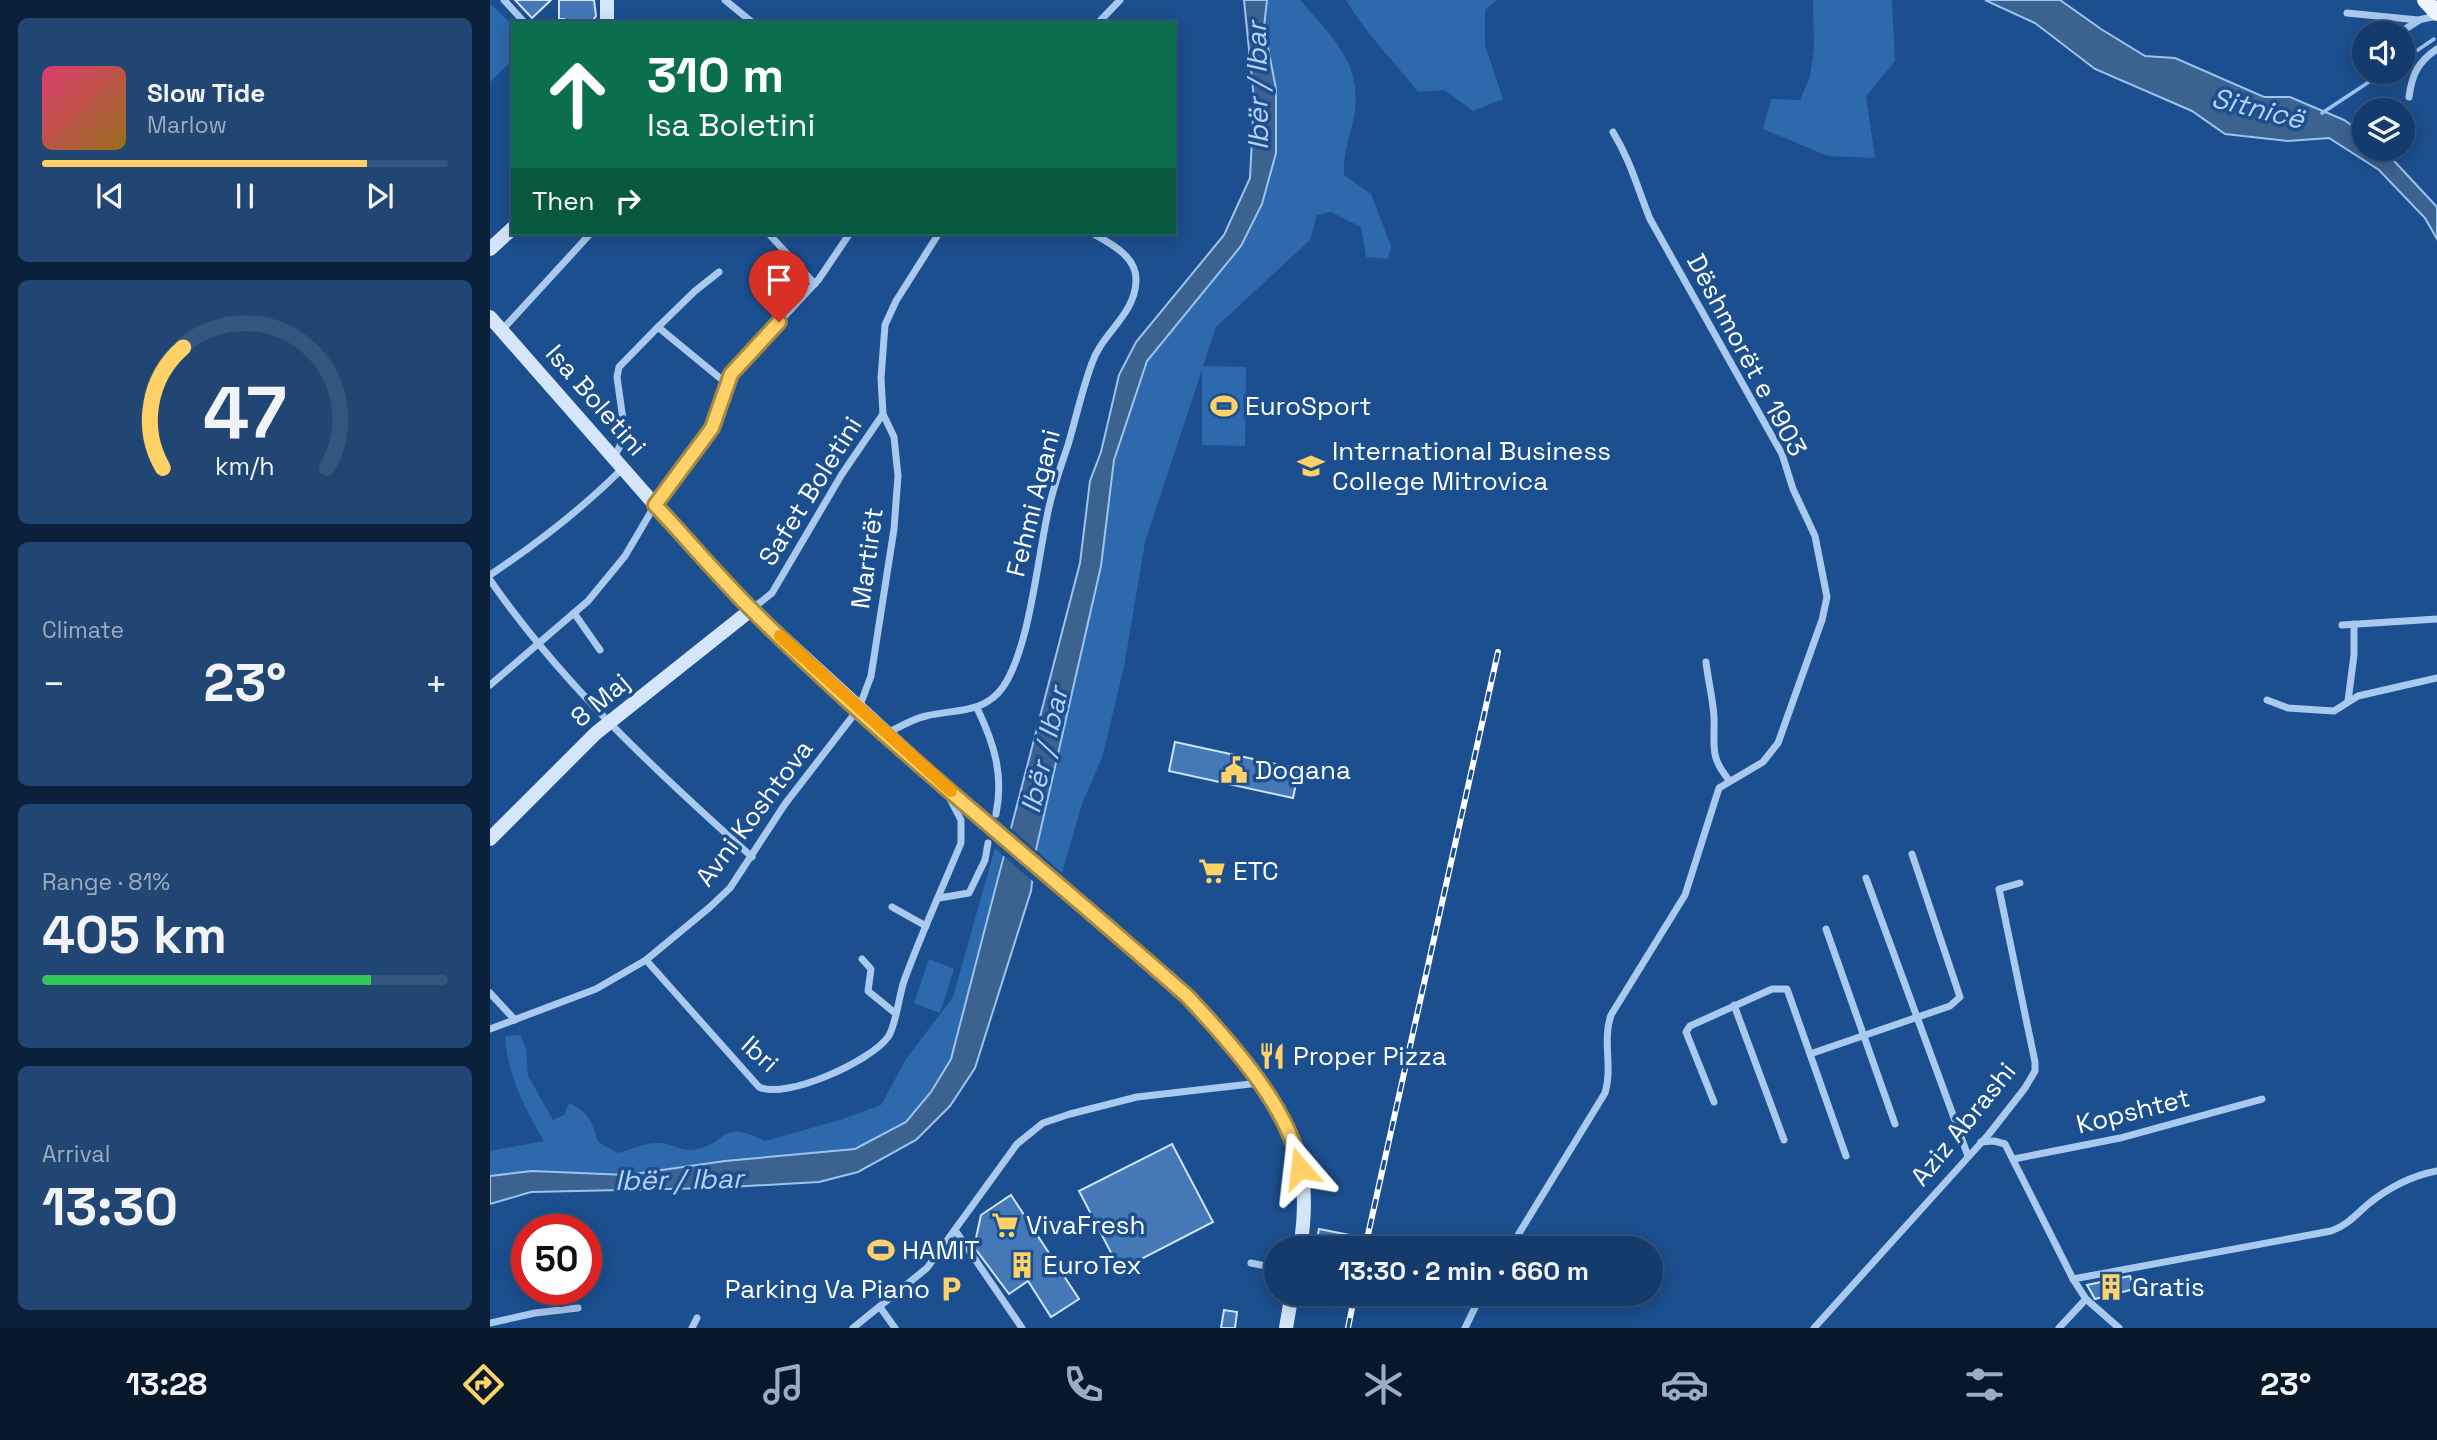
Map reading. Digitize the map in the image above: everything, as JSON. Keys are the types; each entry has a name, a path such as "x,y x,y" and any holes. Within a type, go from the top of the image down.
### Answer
{"main road":[{"path":"607,0 607,21"},
{"path":"2425,0 2437,15"},
{"path":"490,249 511,230"},
{"name":"Isa Boletini","path":"490,319 655,505 752,609 936,778 1188,997 1222,1033 1259,1083 1287,1128 1297,1154 1304,1211 1301,1236"},
{"name":"8 Maj","path":"490,839 609,723 752,609"},
{"path":"1286,1328 1290,1306"}],"street":[{"path":"504,0 523,21"},
{"path":"725,0 751,21"},
{"path":"1100,21 1121,0"},
{"path":"2347,13 2418,20"},
{"path":"2415,22 2437,15"},
{"path":"2409,97 2412,79 2420,61 2437,49"},
{"name":"Dëshmorët e 1903","path":"1613,132 1635,171 1639,191 1655,229 1782,454 1793,489 1815,536 1825,580 1826,604 1822,620 1778,743 1763,762 1729,780"},
{"path":"501,331 588,235"},
{"path":"770,235 815,284"},
{"path":"490,685 603,585 625,556 655,505 712,428 731,374 815,284 849,235"},
{"name":"Safet Boletini","path":"752,609 772,593 842,474 883,414 881,378 885,325 896,301 938,235"},
{"name":"Fehmi Agani","path":"977,708 996,695 1016,660 1035,582 1047,515 1090,369 1105,335 1122,317 1134,297 1136,271 1132,262 1120,250 1095,235"},
{"path":"719,272 695,291 619,367 617,377 624,427 618,463 592,499 490,577 538,644 609,723 647,763 751,857"},
{"path":"658,327 726,383"},
{"name":"Martirët","path":"859,708 871,676 894,529 896,445 883,414"},
{"path":"574,613 600,650"},
{"path":"2342,625 2437,619"},
{"path":"2348,701 2354,655 2354,624"},
{"path":"1517,1236 1605,1093 1611,1015 1681,904 1696,868 1716,793 1729,780 1718,768 1713,754 1714,718 1706,662"},
{"path":"2267,700 2288,708 2316,712 2334,711 2348,701 2437,678"},
{"name":"Avni Koshtova","path":"490,1029 596,989 646,960 723,894 785,804 859,708"},
{"path":"887,733 924,716 977,708 993,741 1001,789 996,814"},
{"name":"Ibri","path":"646,960 752,1082 766,1091 803,1084 851,1064 888,1038 904,982 961,843 963,829 957,810 936,778"},
{"path":"939,898 969,892 985,860 988,843"},
{"path":"1810,1054 1950,1006 1960,997 1961,992 1912,855"},
{"path":"1866,878 1968,1156"},
{"name":"Aziz Abrashi","path":"1814,1328 1981,1142 2025,1088 2035,1071 1999,889 2020,883"},
{"path":"892,907 926,926"},
{"path":"1826,929 1895,1124"},
{"path":"862,959 871,969 869,991 895,1013"},
{"path":"1714,1102 1686,1032 1696,1022 1734,1005 1772,989 1787,989 1846,1156"},
{"path":"490,993 515,1020"},
{"path":"1734,1005 1784,1140"},
{"path":"853,1328 928,1268 1017,1144 1043,1123 1138,1097 1259,1083"},
{"name":"Kopshtet","path":"2014,1159 2120,1138 2262,1100"},
{"path":"1981,1142 2005,1144 2073,1279 2086,1299 2119,1328"},
{"path":"2073,1279 2331,1231 2340,1228 2382,1193 2417,1175 2437,1171"},
{"path":"955,1230 1022,1328"},
{"path":"1251,1263 1264,1266"},
{"path":"2059,1328 2086,1299"},
{"path":"1465,1328 1476,1306"},
{"path":"880,1307 895,1328"},
{"path":"490,1323 536,1313 578,1308"},
{"path":"692,1328 697,1318"}],"shaded area":[{"path":"1267,0 1300,0 1333,39 1349,66 1356,98 1345,153 1344,175 1371,194 1391,246 1388,259 1366,257 1361,227 1331,212 1317,215 1310,240 1216,327 1203,366 1246,367 1245,446 1202,445 1202,370 1145,542 1124,667 1102,758 1082,804 1062,873 1036,850 1101,566 1114,460 1147,361 1241,246 1262,204 1276,153 1276,89 1264,26"},
{"path":"1346,0 1497,0 1485,10 1485,45 1503,99 1473,111 1445,90 1418,92 1371,36"},
{"path":"1813,0 1892,0 1895,61 1866,96 1875,158 1828,156 1763,129 1771,99 1800,100 1810,77 1814,49"},
{"path":"490,3 511,24 511,62 490,82"},
{"path":"995,848 1002,854 998,878 951,1059 931,1092 906,1122 855,1149 725,1161 627,1175 532,1171 490,1176 490,1151 544,1141 518,1091 509,1064 505,1036 520,1035 526,1048 528,1076 553,1120 564,1115 569,1103 589,1119 598,1142 618,1153 655,1143 691,1150 703,1148 724,1135 739,1132 765,1141 840,1120 881,1105 906,1059 953,997"},
{"path":"929,959 954,969 940,1013 914,1003"}],"water":[{"name":"Ibër / Ibar","path":"1244,0 1267,0 1264,27 1276,89 1276,153 1262,204 1241,246 1147,361 1114,460 1101,566 1036,850 1031,891 975,1068 950,1106 916,1140 858,1172 819,1182 713,1188 531,1192 490,1204 490,1176 532,1171 627,1175 725,1161 855,1149 906,1122 931,1092 951,1059 1080,563 1090,481 1101,452 1119,375 1136,342 1224,235 1250,178 1254,99"},
{"name":"Sitnicë","path":"1985,0 2060,0 2145,56 2175,58 2264,97 2290,97 2344,120 2352,126 2352,153 2329,138 2288,141 2225,134 2192,111 2095,69 2035,23"},
{"path":"2365,161 2394,161 2437,207 2437,239 2425,218 2379,170"}],"pier":[{"path":"1006,824 1039,853 1035,883 999,852"}],"building":[{"path":"515,0 551,0 532,18"},
{"path":"559,0 594,0 596,16 592,21 559,19"},
{"name":"Dogana","path":"1175,742 1299,769 1293,798 1169,771"},
{"path":"1172,1144 1213,1222 1120,1270 1079,1191"},
{"path":"1011,1195 1079,1299 1051,1317 1028,1281 1009,1294 974,1247 981,1215"},
{"path":"1319,1229 1350,1235 1350,1236 1318,1236"},
{"name":"Gratis","path":"2130,1276 2134,1289 2095,1299 2087,1285"},
{"path":"1224,1310 1237,1312 1235,1328 1221,1328"}],"waterway":[{"path":"2415,52 2434,39"},
{"path":"2322,113 2366,84"}],"railway":[{"path":"1368,1236 1498,652"},
{"path":"1348,1328 1352,1306"}],"slow traffic":[{"path":"780,636 951,791"}],"place":[{"name":"EuroSport","path":"1224,406"},
{"name":"International Business College Mitrovica","path":"1311,466"},
{"name":"Dogana","path":"1234,770"},
{"name":"ETC","path":"1212,871"},
{"name":"Proper Pizza","path":"1272,1056"},
{"name":"VivaFresh","path":"1005,1225"},
{"name":"HAMIT","path":"881,1250"},
{"name":"EuroTex","path":"1022,1265"},
{"name":"Gratis","path":"2111,1287"},
{"name":"Parking Va Piano","path":"951,1289"}],"route":[{"path":"779,322 731,374 712,428 655,505 752,609 823,676 1090,914 1188,997 1222,1033 1259,1083 1287,1128 1300,1168"}]}
